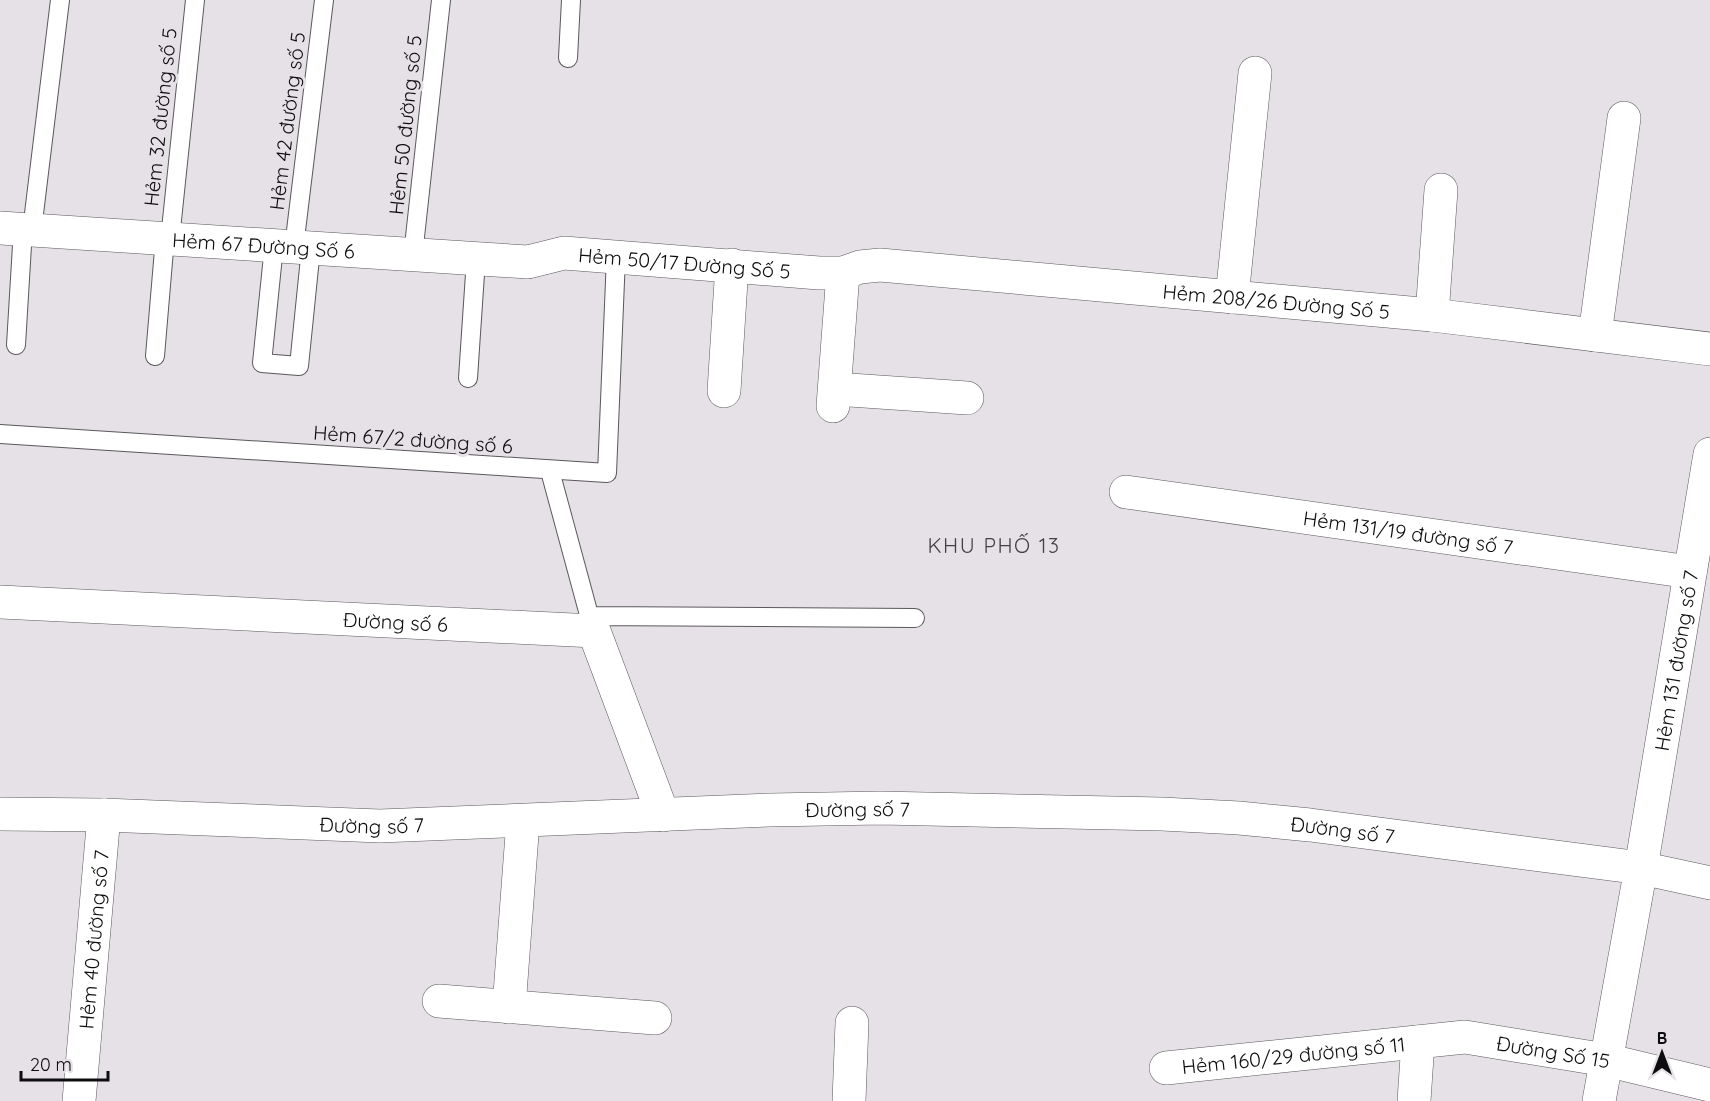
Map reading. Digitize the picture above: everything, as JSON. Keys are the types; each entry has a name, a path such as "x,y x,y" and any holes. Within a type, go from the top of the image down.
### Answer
{"street":[{"path":"1232,297 1255,73"},
{"path":"1595,335 1624,118"},
{"path":"1432,315 1441,190"},
{"name":"Hẻm 67 Đường Số 6","path":"19,229 528,262"},
{"name":"Hẻm 50/17 Đường Số 5","path":"528,262 564,253 843,273"},
{"path":"724,391 732,265"},
{"name":"Hẻm 208/26 Đường Số 5","path":"843,273 860,267 880,265 1432,315 1710,349"},
{"path":"843,273 834,397 967,398"},
{"name":"Hẻm 131 đường số 7","path":"1599,1101 1641,868 1710,454"},
{"name":"Hẻm 131/19 đường số 7","path":"1126,492 1690,572"},
{"name":"Đường số 6","path":"0,602 592,623"},
{"path":"592,623 663,815"},
{"name":"Đường số 7","path":"0,814 104,815 380,826 881,808 1162,814 1310,825 1641,868 1710,883"},
{"name":"Hẻm 40 đường số 7","path":"79,1101 104,815"},
{"path":"509,1007 523,821"},
{"path":"439,1001 655,1018"},
{"path":"849,1101 852,1023"},
{"name":"Đường Số 15","path":"1465,1037 1606,1060 1710,1085"},
{"name":"Hẻm 160/29 đường số 11","path":"1166,1068 1465,1037"},
{"name":"Hẻm 160/29 đường số 11","path":"1414,1101 1418,1042"}],"lane":[{"path":"16,345 19,229 60,0"},
{"name":"Hẻm 32 đường số 5","path":"155,357 195,0"},
{"name":"Hẻm 42 đường số 5","path":"293,247 324,0"},
{"name":"Hẻm 50 đường số 5","path":"413,255 441,0"},
{"path":"568,58 571,0"},
{"path":"293,247 299,366 262,363 293,247"},
{"name":"Hẻm 67/2 đường số 6","path":"0,434 607,473 616,257"},
{"path":"468,378 476,259"},
{"path":"550,471 592,623"},
{"name":"Đường số 6","path":"592,623 915,618"}],"district":[{"name":"KHU PHỐ 13","path":"994,545"}]}
